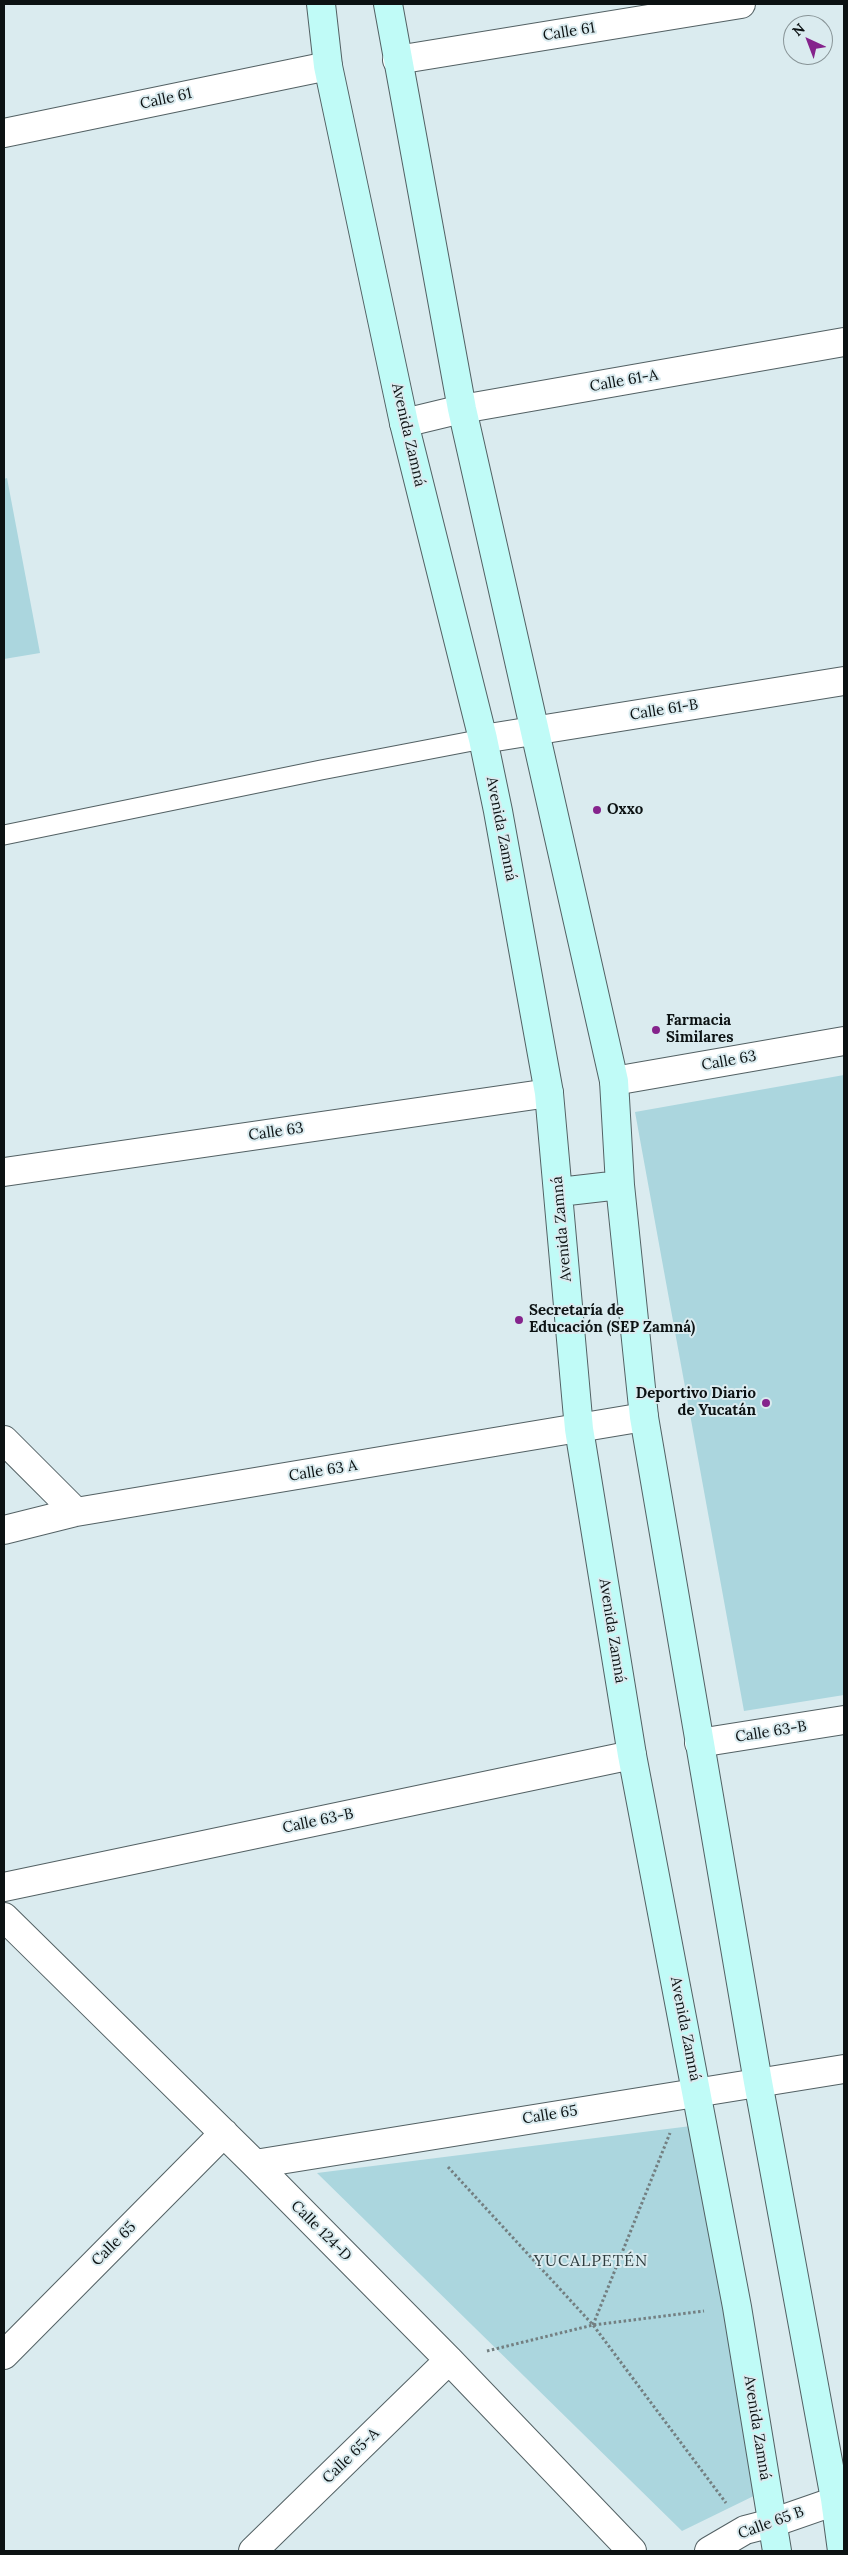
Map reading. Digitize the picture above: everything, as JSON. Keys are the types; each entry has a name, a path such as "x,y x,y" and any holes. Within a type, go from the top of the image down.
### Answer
{"street":[{"name":"Avenida Zamná","path":"320,4 328,66 404,423 484,739 548,1093 559,1192 579,1429 632,1755 692,2093 737,2307 777,2551"},
{"path":"388,4 462,409 614,1081 620,1184 644,1417 758,2082 840,2498 842,2551"},
{"name":"Calle 61","path":"397,60 741,4"},
{"name":"Calle 61","path":"4,133 328,66"},
{"name":"Calle 61-A","path":"404,423 462,409 844,342"},
{"name":"Calle 61-B","path":"484,739 844,682"},
{"name":"Calle 63","path":"614,1081 844,1041"},
{"name":"Calle 63","path":"4,1172 548,1093"},
{"path":"559,1192 620,1184"},
{"name":"Calle 63 A","path":"4,1530 76,1512 644,1417"},
{"path":"4,1440 76,1512"},
{"name":"Calle 63-B","path":"699,1743 844,1720"},
{"name":"Calle 63-B","path":"4,1887 632,1755"},
{"name":"Calle 124-D","path":"7,1927 224,2133 449,2360 632,2551"},
{"name":"Calle 65","path":"255,2164 844,2069"},
{"name":"Calle 65","path":"4,2355 224,2133"},
{"name":"Calle 65-A","path":"253,2551 449,2360"},
{"name":"Calle 65 B","path":"709,2551 745,2530 772,2523 840,2498"}],"lane":[{"path":"4,835 321,770 484,739"}],"path":[{"path":"593,2325 692,2093"},
{"path":"420,2136 593,2325 745,2530"},
{"path":"449,2360 593,2325 737,2307"}],"shaded area":[{"path":"7,478 40,653 4,659 4,479"},
{"name":"Deportivo Diario de Yucatán","path":"844,1075 844,1695 744,1711 635,1112"},
{"path":"691,2126 766,2490 682,2531 317,2173"}],"place":[{"name":"Oxxo","path":"597,810"},
{"name":"Farmacia Similares","path":"656,1030"},
{"name":"Secretaría de Educación (SEP Zamná)","path":"519,1320"},
{"name":"Deportivo Diario de Yucatán","path":"766,1403"}],"district":[{"name":"YUCALPETÉN","path":"591,2261"}]}
